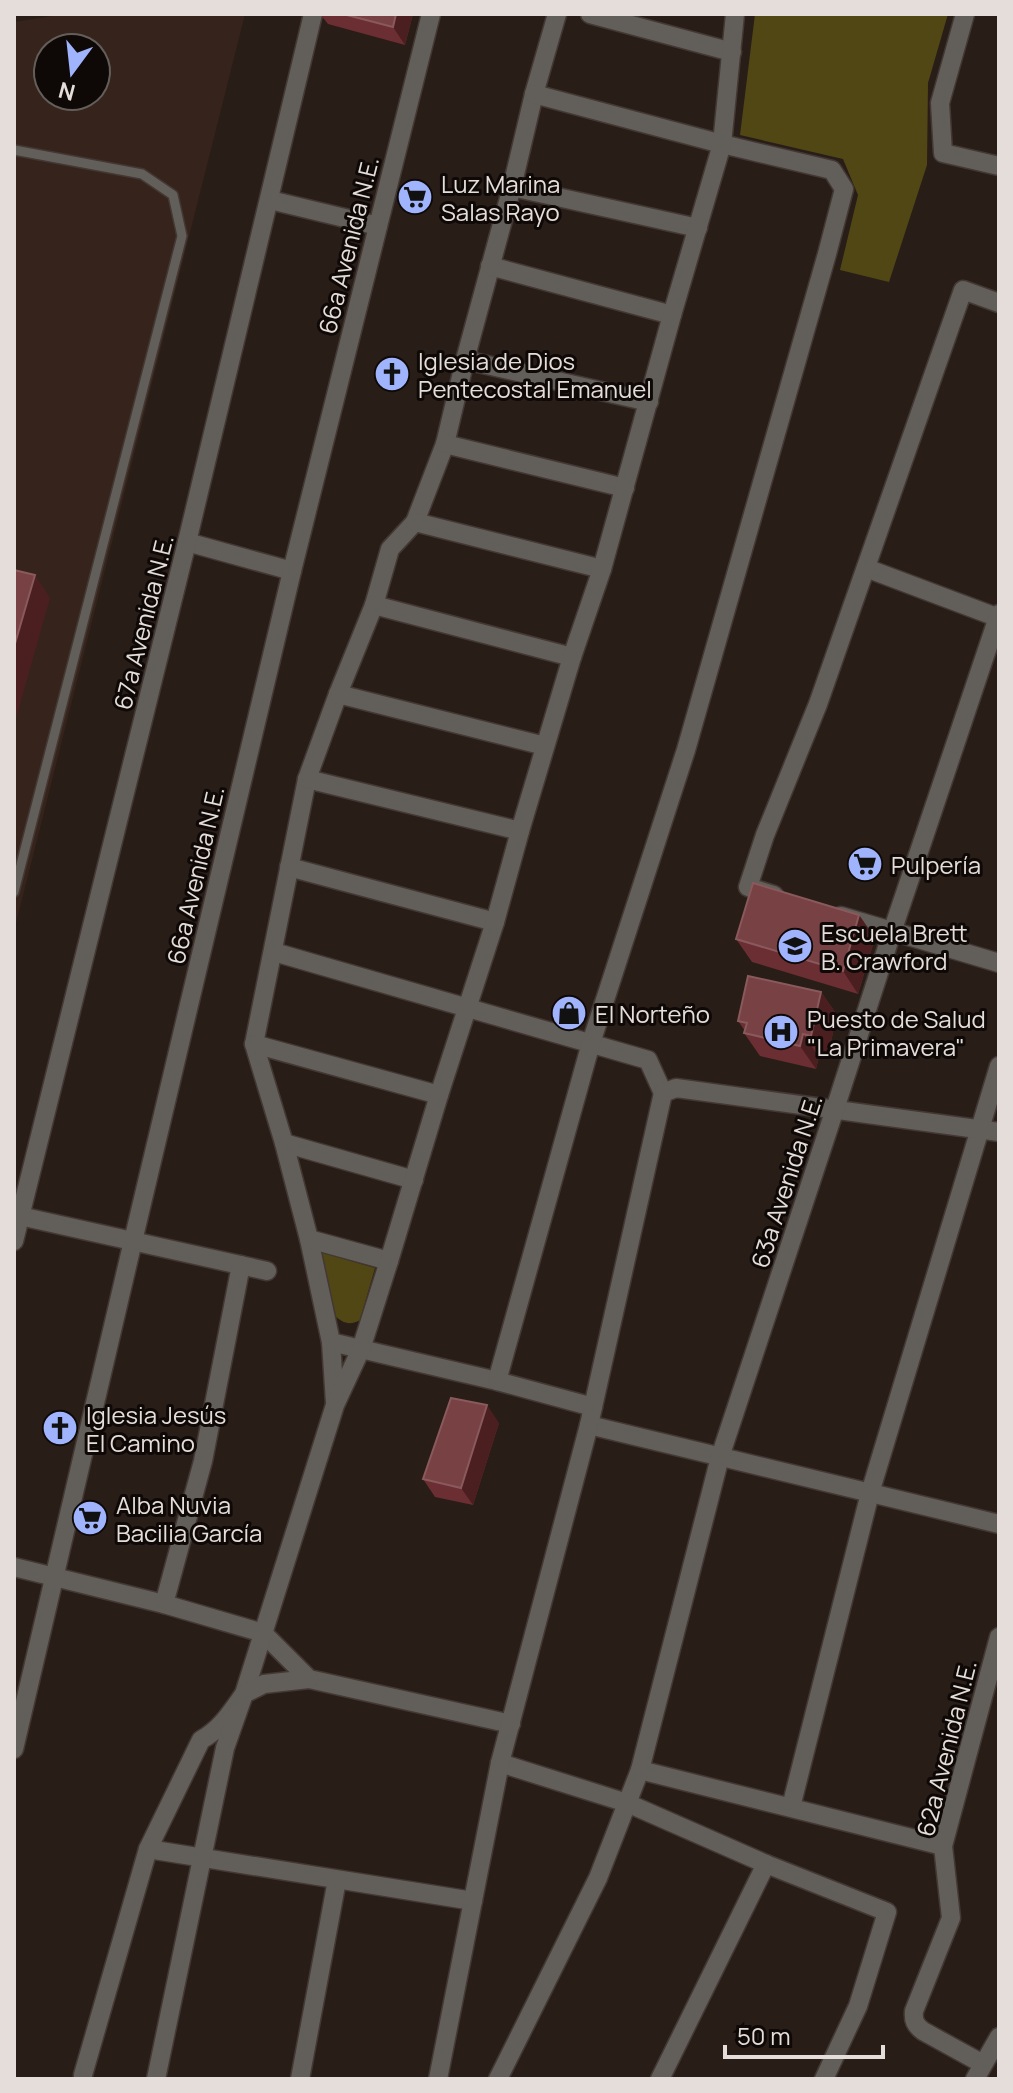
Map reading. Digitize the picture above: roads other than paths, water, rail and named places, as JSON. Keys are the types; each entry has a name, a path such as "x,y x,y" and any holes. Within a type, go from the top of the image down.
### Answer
{"street":[{"name":"67a Avenida N.E.","path":"14,1241 187,542 313,14"},
{"name":"66a Avenida N.E.","path":"14,1749 292,571 431,14"},
{"path":"335,1405 331,1342 309,1239 254,1044 307,779 374,605 390,549 415,522 445,444 557,14"},
{"path":"590,14 732,52"},
{"path":"156,2079 225,1748 244,1694 250,1629 335,1405 361,1349 495,922 572,657 602,569 722,144 735,14"},
{"path":"965,14 940,103 943,153 999,166"},
{"path":"497,1381 591,1043 686,750 844,189 832,170 534,94"},
{"path":"512,187 698,228"},
{"path":"270,200 378,226"},
{"path":"490,266 672,315"},
{"path":"791,900 748,887 765,835 818,704 963,290 999,303"},
{"path":"465,360 649,402"},
{"path":"445,444 625,488"},
{"path":"415,522 602,569"},
{"path":"187,542 292,571"},
{"path":"866,568 999,616"},
{"path":"374,605 572,657"},
{"name":"63a Avenida N.E.","path":"498,2079 598,1878 640,1770 720,1457 999,616"},
{"path":"338,694 545,746"},
{"path":"307,779 520,831"},
{"path":"289,867 495,922"},
{"path":"820,909 999,963"},
{"path":"274,952 648,1060 663,1093 591,1416 500,1763 438,2079"},
{"path":"254,1044 439,1095"},
{"path":"791,1807 870,1493 999,1066"},
{"path":"663,1093 676,1088 999,1132"},
{"path":"284,1143 414,1180"},
{"path":"20,1216 267,1271"},
{"path":"309,1239 389,1261"},
{"path":"164,1604 203,1461 241,1265"},
{"path":"331,1342 497,1381 591,1416 720,1457 999,1524"},
{"path":"14,1567 250,1629 309,1679"},
{"name":"62a Avenida N.E.","path":"979,2072 918,2028 913,2018 951,1918 943,1846 999,1637"},
{"path":"83,2079 148,1849 201,1740 224,1723 244,1694 264,1684 309,1679 511,1724"},
{"path":"500,1763 627,1803 766,1864 887,1912 858,2006 824,2079"},
{"path":"640,1770 943,1846"},
{"path":"148,1849 473,1901"},
{"path":"660,2079 766,1864"},
{"path":"300,2079 337,1880"},
{"path":"979,2072 999,2037"}],"lane":[{"path":"14,150 142,174 173,195 182,236 14,892"}],"place":[{"name":"Luz Marina Salas Rayo","path":"415,197"},
{"name":"Iglesia de Dios Pentecostal Emanuel","path":"392,374"},
{"name":"Pulpería","path":"865,864"},
{"name":"Escuela Brett B. Crawford","path":"795,946"},
{"name":"El Norteño","path":"569,1013"},
{"name":"Puesto de Salud \"La Primavera\"","path":"781,1032"},
{"name":"Iglesia Jesús El Camino","path":"60,1428"},
{"name":"Alba Nuvia Bacilia García","path":"90,1518"}]}
